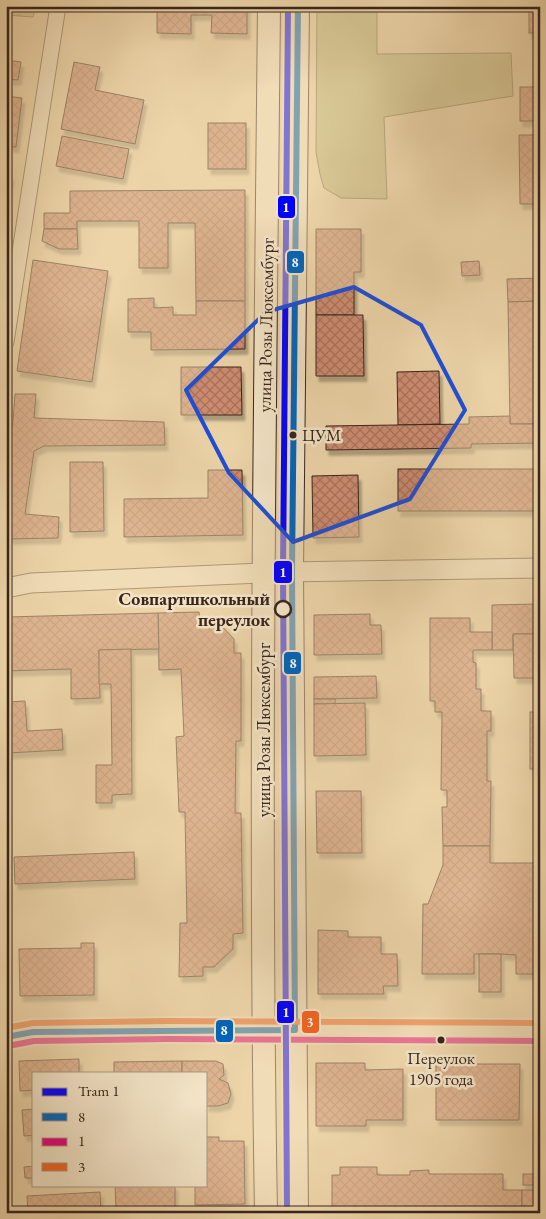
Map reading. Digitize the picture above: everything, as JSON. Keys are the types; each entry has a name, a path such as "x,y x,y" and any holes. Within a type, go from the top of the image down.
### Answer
{"main road":[{"name":"улица Розы Люксембург","path":"266,1213 263,1031 264,573 269,6"},
{"name":"улица Розы Люксембург","path":"297,1213 292,572 298,6"},
{"path":"6,1037 33,1032 295,1030 540,1032"}],"street":[{"path":"6,342 58,6"},
{"path":"6,588 31,583 264,573 540,568"}],"highlighted area":[{"path":"354,287 421,325 465,410 410,499 293,542 229,473 186,390 266,312"}],"green space":[{"path":"6,6 36,6 33,17 6,15"},
{"path":"317,6 377,6 377,54 511,53 513,96 384,117 387,199 341,198 324,188 316,152"}],"building":[{"path":"157,6 247,6 247,34 211,33 212,15 191,15 191,34 157,33"},
{"path":"529,6 540,6 540,33 529,33"},
{"path":"6,60 21,62 18,80 6,79"},
{"path":"74,62 100,67 95,90 144,100 135,144 61,129"},
{"path":"520,87 540,87 540,121 520,121"},
{"path":"6,96 22,98 16,147 6,146"},
{"path":"208,123 246,123 246,169 208,169"},
{"path":"519,135 540,135 540,204 520,204"},
{"path":"62,136 129,149 123,179 56,166"},
{"path":"6,175 11,175 6,209"},
{"path":"245,190 245,301 196,301 195,223 168,223 168,268 139,268 139,221 77,221 77,229 44,229 44,213 70,213 70,191"},
{"path":"44,229 77,229 78,249 59,249 42,241"},
{"path":"316,229 361,229 361,272 354,272 354,315 316,315"},
{"path":"33,260 108,271 92,382 17,371"},
{"path":"479,261 480,275 462,276 461,262"},
{"path":"540,278 540,301 508,302 507,279"},
{"path":"154,298 154,308 173,307 173,315 196,315 196,301 245,301 245,349 151,350 151,332 128,332 128,299"},
{"path":"539,301 540,424 510,424 508,302"},
{"path":"316,315 363,315 364,376 316,376"},
{"path":"181,367 241,367 242,415 181,415"},
{"path":"439,371 440,424 398,425 397,372"},
{"path":"15,394 36,394 34,418 164,422 165,445 44,446 34,451 25,514 59,517 58,538 6,539 6,469"},
{"path":"510,416 510,424 540,424 540,443 471,444 471,448 326,450 326,426 469,424 469,417"},
{"path":"70,462 103,462 104,531 70,532"},
{"path":"398,469 540,469 540,511 398,511"},
{"path":"208,470 242,470 243,535 124,537 124,499 208,498"},
{"path":"358,475 359,537 313,538 312,476"},
{"path":"536,604 537,634 513,634 513,650 492,650 492,605"},
{"path":"199,612 200,621 217,621 234,639 234,653 241,653 241,741 236,741 235,813 241,813 243,933 233,934 233,949 214,967 203,967 203,976 179,977 180,923 187,923 185,812 179,812 176,737 184,736 181,669 159,670 158,613"},
{"path":"158,613 159,649 99,650 100,698 71,699 71,669 6,671 6,617"},
{"path":"370,614 370,625 381,625 382,654 314,655 314,615"},
{"path":"430,618 470,618 470,632 492,632 492,650 473,650 473,662 476,663 476,689 481,689 481,711 491,711 491,731 487,731 487,781 491,781 490,846 443,846 442,807 447,807 447,790 441,790 442,712 435,712 435,701 430,701"},
{"path":"513,634 540,634 540,678 514,678"},
{"path":"131,649 132,794 112,795 112,803 96,803 96,765 112,765 111,684 99,684 99,650"},
{"path":"376,676 377,698 314,699 314,677"},
{"path":"314,699 335,699 335,704 314,704"},
{"path":"25,701 27,731 62,729 63,750 8,753 6,702"},
{"path":"365,703 366,755 314,756 314,704"},
{"path":"530,712 540,712 540,769 530,769"},
{"path":"316,791 361,791 362,853 317,853"},
{"path":"443,846 490,846 490,863 540,863 540,974 516,974 516,955 474,954 474,974 422,974 423,904 428,904 443,865"},
{"path":"134,852 135,879 15,884 14,857"},
{"path":"318,930 348,931 348,937 381,937 381,954 397,954 398,986 383,986 384,994 318,994"},
{"path":"81,943 94,943 94,995 20,996 19,949 81,948"},
{"path":"479,954 501,954 501,992 479,992"},
{"path":"79,1059 79,1072 32,1072 32,1090 20,1091 19,1061"},
{"path":"182,1061 182,1072 114,1072 114,1062"},
{"path":"182,1061 216,1061 223,1064 224,1075 219,1079 228,1083 231,1094 228,1103 208,1106 208,1072 182,1072"},
{"path":"316,1063 365,1063 365,1070 403,1069 403,1120 366,1120 366,1126 316,1126"},
{"path":"436,1064 520,1064 519,1120 436,1120"},
{"path":"32,1109 32,1135 24,1136 22,1110"},
{"path":"208,1137 219,1137 219,1141 244,1141 245,1204 195,1205 195,1186 208,1186"},
{"path":"32,1166 32,1178 25,1178 24,1167"},
{"path":"340,1167 377,1167 377,1175 410,1175 410,1171 429,1170 429,1174 503,1174 503,1190 522,1190 522,1213 326,1213 326,1208 332,1208 332,1175 340,1175"},
{"path":"523,1174 540,1174 540,1185 523,1185"},
{"path":"115,1186 175,1186 175,1210 116,1210"},
{"path":"522,1190 540,1190 540,1213 522,1213"},
{"path":"100,1192 101,1213 28,1213 27,1196"}],"tram line":[{"name":"1","path":"287,1213 283,572 288,6"}],"transit line":[{"name":"8","path":"6,1037 33,1032 295,1030 292,572 298,6"},
{"name":"3","path":"6,1028 33,1023 166,1021 540,1023"},
{"name":"1","path":"8,1046 34,1041 166,1039 540,1041"}],"place":[{"name":"ЦУМ","path":"293,435"},
{"name":"Совпартшкольный переулок","path":"283,609"},
{"name":"Переулок 1905 года","path":"441,1040"}]}
